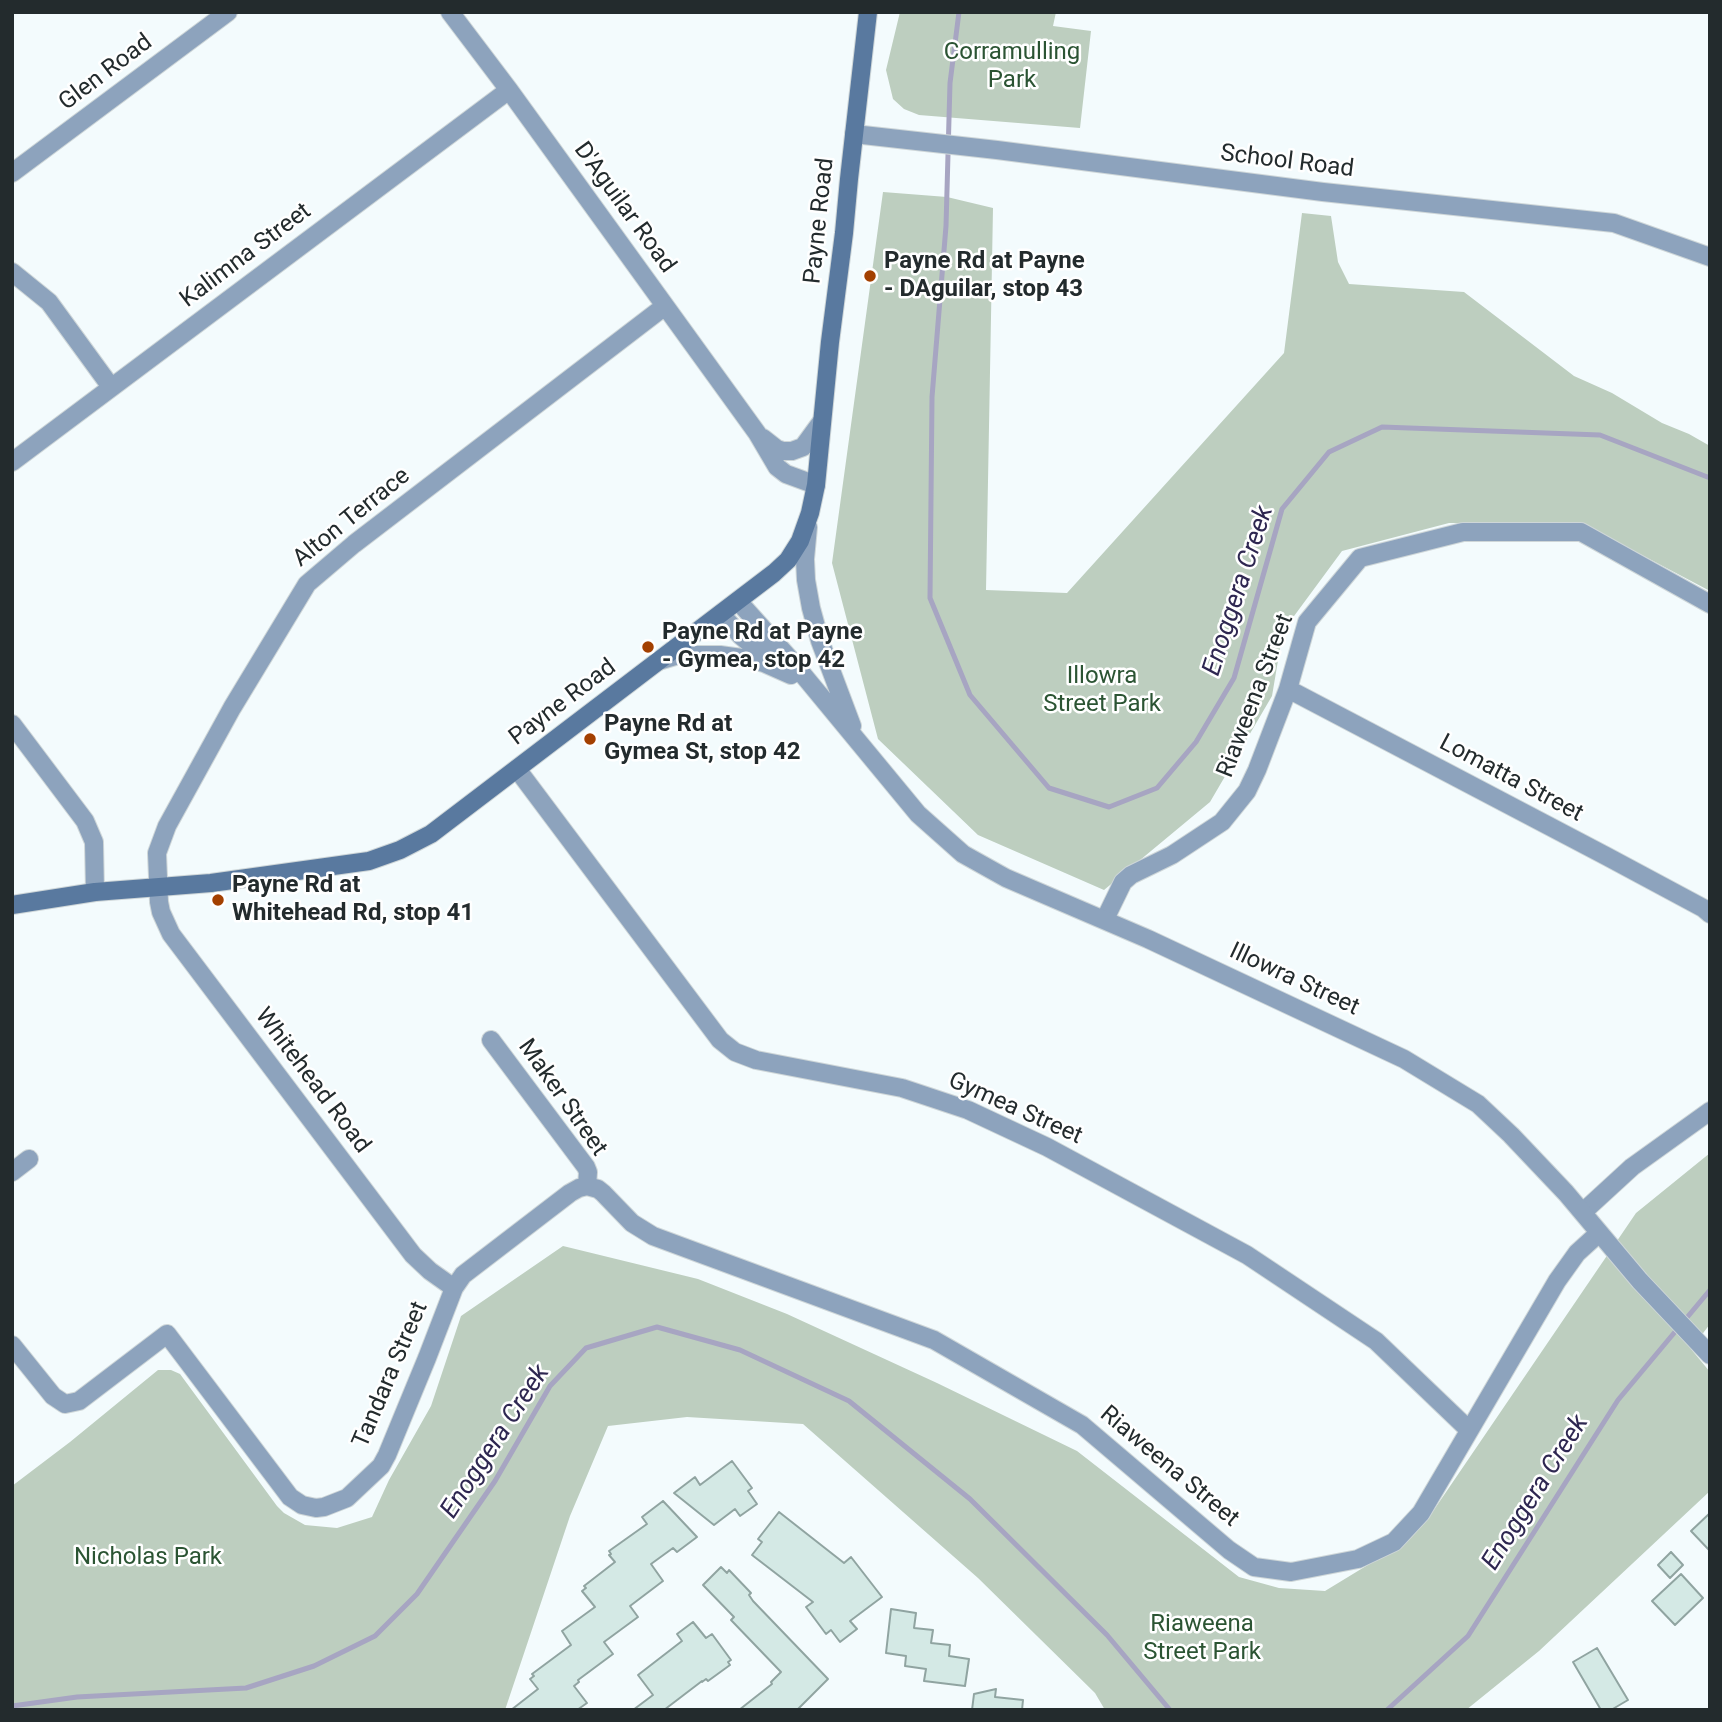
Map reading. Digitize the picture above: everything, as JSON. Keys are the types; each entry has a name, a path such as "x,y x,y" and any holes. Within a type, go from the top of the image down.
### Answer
{"main road":[{"name":"Payne Road","path":"12,905 95,892 211,883 369,861 400,850 431,834 788,560 800,541 816,485 868,12"}],"street":[{"name":"Glen Road","path":"12,173 228,12"},
{"name":"D'Aguilar Road","path":"450,12 757,433 777,467 786,474 816,485"},
{"name":"Kalimna Street","path":"12,462 509,90"},
{"name":"School Road","path":"854,134 1323,192 1614,223 1710,257"},
{"path":"12,272 49,302 111,387"},
{"name":"Alton Terrace","path":"158,887 157,853 167,826 232,708 307,584 354,544 664,306"},
{"name":"D'Aguilar Road","path":"757,433 777,449 792,451 803,447 822,421"},
{"path":"810,513 805,559 811,608 820,641 860,744"},
{"name":"Riaweena Street","path":"1105,919 1123,882 1223,822 1247,791 1258,770 1288,689 1307,622 1360,558 1463,532 1581,532 1710,604"},
{"name":"Illowra Street","path":"738,601 790,659 918,814 963,854 1006,878 1105,919 1404,1059 1478,1104 1583,1212 1640,1281 1706,1351"},
{"name":"Illowra Street","path":"721,614 764,656 824,700"},
{"path":"658,662 679,655 720,655 756,661 791,675"},
{"name":"Lomatta Street","path":"1288,689 1606,856 1710,914"},
{"path":"12,724 85,821 94,842 95,892"},
{"name":"Gymea Street","path":"517,769 720,1040 735,1052 756,1060 902,1088 968,1110 1047,1147 1247,1255 1376,1341 1469,1430"},
{"name":"Whitehead Road","path":"158,887 161,912 170,934 413,1255 454,1288"},
{"name":"Maker Street","path":"491,1040 586,1167 587,1186"},
{"path":"1583,1212 1632,1167 1710,1111"},
{"path":"12,1172 29,1159"},
{"name":"Riaweena Street","path":"587,1186 598,1189 632,1223 653,1236 934,1340 1082,1424 1229,1550 1254,1567 1291,1572 1359,1559 1394,1542 1421,1513 1557,1281 1577,1253 1599,1233"},
{"name":"Tandara Street","path":"12,1345 53,1396 65,1404 79,1401 167,1334 290,1497 302,1505 324,1507 347,1498 381,1466 454,1288 463,1275 570,1193 587,1186"}],"green space":[{"name":"Corramulling Park","path":"900,12 1056,12 1053,26 1091,31 1080,128 919,115 904,109 893,99 886,70"},
{"name":"Illowra Street Park","path":"883,192 947,197 993,208 986,590 1067,593 1284,353 1302,213 1331,216 1338,262 1349,284 1464,292 1574,376 1612,393 1662,423 1710,446 1710,591 1583,524 1449,523 1342,551 1283,631 1272,696 1210,802 1104,890 978,835 878,739 832,563"},
{"path":"1710,1153 1710,1324 1691,1349 1710,1372 1710,1491 1539,1651 1466,1710 1105,1710 1095,1693 978,1578 803,1424 687,1417 608,1426 570,1516 505,1710 12,1710 12,1486 158,1370 171,1370 180,1374 284,1513 305,1525 337,1528 372,1517 389,1480 431,1406 461,1316 563,1246 698,1279 787,1314 1077,1451 1239,1577 1279,1588 1325,1591 1394,1549 1427,1520 1636,1213"}],"building":[{"path":"732,1461 752,1488 748,1491 757,1504 740,1516 735,1509 714,1525 674,1493 695,1477 700,1485"},
{"path":"663,1501 697,1537 677,1552 673,1548 651,1564 663,1581 630,1606 638,1617 604,1642 613,1654 578,1680 574,1686 587,1703 577,1710 511,1710 538,1689 530,1679 534,1676 532,1674 571,1645 562,1631 595,1607 582,1591 586,1588 584,1586 615,1562 609,1551 647,1524 642,1517"},
{"path":"779,1512 844,1563 851,1557 882,1597 850,1621 857,1629 840,1642 831,1630 826,1634 806,1607 813,1602 752,1555 762,1542 758,1539"},
{"path":"1710,1513 1710,1551 1691,1531"},
{"path":"1671,1552 1683,1565 1670,1578 1658,1565"},
{"path":"721,1567 727,1573 729,1570 751,1593 749,1595 753,1601 828,1679 797,1710 739,1710 772,1684 781,1672 731,1620 734,1617 703,1585"},
{"path":"1681,1574 1703,1598 1675,1625 1652,1601"},
{"path":"891,1609 916,1613 914,1628 933,1630 931,1643 950,1645 949,1656 969,1659 965,1686 924,1681 926,1669 905,1666 906,1656 886,1653"},
{"path":"693,1622 706,1638 712,1634 731,1660 728,1662 730,1665 708,1681 702,1681 664,1710 633,1710 653,1695 638,1675 682,1641 677,1634"},
{"path":"1597,1648 1628,1700 1611,1710 1601,1710 1573,1662"},
{"path":"996,1689 995,1697 1023,1700 1022,1710 972,1710 974,1694"}],"waterway":[{"name":"Enoggera Creek","path":"959,12 950,83 946,226 932,397 930,598 970,695 1049,788 1109,807 1157,788 1196,742 1234,678 1282,509 1329,452 1382,427 1600,435 1710,478"},
{"name":"Enoggera Creek","path":"1387,1710 1468,1636 1618,1400 1710,1290"},
{"name":"Enoggera Creek","path":"12,1706 77,1697 246,1688 314,1666 375,1636 417,1594 495,1481 550,1386 586,1348 657,1327 740,1350 849,1401 970,1499 1107,1635 1170,1710"}],"place":[{"name":"Payne Rd at Payne - DAguilar, stop 43","path":"870,276"},
{"name":"Payne Rd at Payne - Gymea, stop 42","path":"648,647"},
{"name":"Payne Rd at Gymea St, stop 42","path":"590,739"},
{"name":"Payne Rd at Whitehead Rd, stop 41","path":"218,900"}],"park label":[{"name":"Nicholas Park","path":"148,1558"},
{"name":"Riaweena Street Park","path":"1202,1639"}]}
